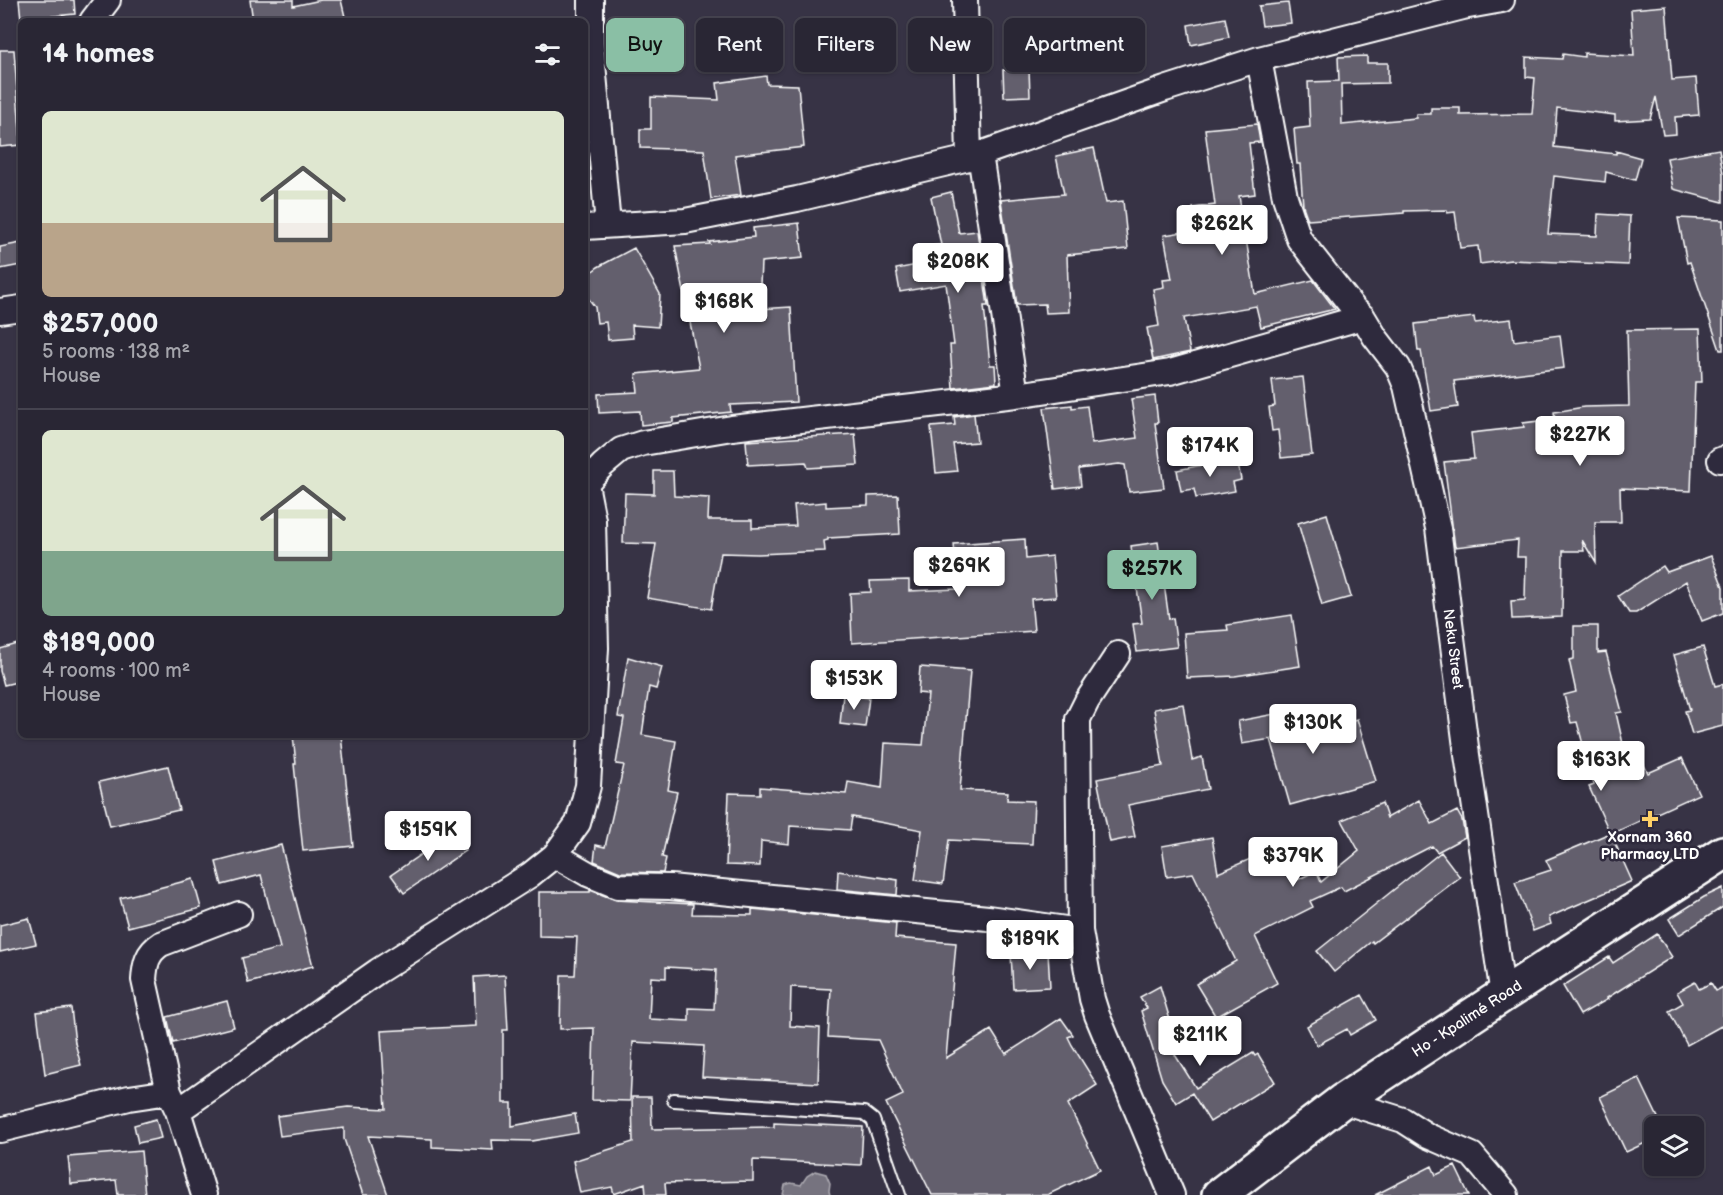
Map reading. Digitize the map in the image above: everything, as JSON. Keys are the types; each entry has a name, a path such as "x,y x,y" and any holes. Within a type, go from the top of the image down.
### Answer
{"main road":[{"name":"Ho - Kpalimé Road","path":"1219,1195 1342,1101 1503,994 1723,853"}],"street":[{"path":"94,18 108,0"},
{"path":"591,0 597,226 685,221 797,199 975,156 1165,89 1259,59 1463,4 1502,0"},
{"path":"965,0 975,156 1016,395"},
{"name":"Neku Street","path":"1259,59 1285,197 1299,239 1354,309 1363,316 1375,337 1398,367 1406,386 1438,528 1467,755 1503,994"},
{"path":"0,311 18,308"},
{"path":"588,482 621,450 644,443 732,428 1016,395 1170,372 1363,316"},
{"path":"0,1130 129,1098 174,1101 530,875 555,855 578,823 588,786 596,648 593,520 588,494"},
{"path":"1118,654 1078,719 1080,931 1097,1015 1172,1195"},
{"path":"555,855 588,874 617,886 681,888 988,918 1080,931"},
{"path":"204,1195 174,1101 144,980 146,961 152,950 161,944 238,914"},
{"path":"1342,1101 1403,1120 1428,1136 1472,1155 1506,1195"}],"lane":[{"path":"674,1100 864,1113 873,1120 899,1195"}],"shaded area":[{"path":"815,1171 826,1174 830,1183 830,1195 783,1195 785,1185 791,1183 801,1185 807,1176"}],"building":[{"path":"19,0 74,0 75,14 21,18"},
{"path":"250,0 293,0 293,6 321,0 341,0 345,18 253,18"},
{"path":"1288,3 1291,23 1262,26 1259,6"},
{"path":"1666,6 1672,80 1696,78 1699,115 1675,117 1676,134 1663,135 1656,97 1650,119 1615,121 1615,115 1557,108 1554,147 1616,154 1616,151 1641,158 1635,180 1606,172 1605,182 1554,176 1548,234 1597,236 1598,214 1630,216 1628,265 1511,260 1480,264 1478,246 1460,248 1455,212 1447,213 1447,210 1404,211 1404,213 1308,220 1303,206 1300,164 1297,164 1294,129 1310,127 1308,82 1339,81 1338,57 1367,56 1367,63 1388,63 1388,83 1341,84 1342,125 1416,118 1416,114 1431,114 1431,108 1460,108 1460,115 1532,114 1535,78 1526,77 1526,57 1562,59 1563,54 1584,57 1584,53 1634,56 1631,9"},
{"path":"1225,18 1229,37 1191,45 1188,25"},
{"path":"0,50 14,50 18,145 0,147"},
{"path":"1003,70 1004,72 1029,72 1030,96 1004,97"},
{"path":"766,76 767,84 798,85 804,147 735,155 741,195 711,199 704,150 640,148 640,129 651,129 651,97 719,100 717,83"},
{"path":"1257,124 1260,142 1249,143 1255,194 1239,196 1255,294 1313,280 1335,309 1261,327 1256,306 1184,318 1190,352 1153,360 1147,328 1159,326 1153,289 1164,287 1163,280 1172,279 1164,235 1196,230 1193,208 1215,205 1205,129"},
{"path":"1094,148 1106,203 1123,201 1128,249 1067,255 1069,312 1046,313 1045,304 1017,305 1001,200 1064,194 1056,156"},
{"path":"1719,149 1723,174 1723,202 1673,189 1667,158"},
{"path":"951,192 959,233 977,231 988,306 984,306 990,365 995,365 996,383 953,388 950,345 954,345 946,284 900,292 896,269 933,262 931,246 941,245 931,197"},
{"path":"1678,218 1723,220 1723,350 1720,350 1690,262 1687,263"},
{"path":"799,223 803,258 761,262 759,309 791,307 796,402 730,405 731,412 673,418 673,422 641,425 640,411 599,413 598,394 638,392 636,374 699,368 675,246 710,244 709,242 754,237 753,228"},
{"path":"18,244 18,266 0,269 0,247"},
{"path":"634,248 660,294 658,327 632,325 633,338 608,340 606,322 597,323 595,307 588,298 588,275"},
{"path":"1474,317 1475,323 1511,319 1514,341 1560,335 1564,368 1454,381 1458,407 1431,411 1421,351 1418,351 1415,324"},
{"path":"1700,329 1702,382 1695,382 1691,491 1620,488 1621,522 1595,522 1596,563 1582,540 1584,551 1563,551 1562,617 1512,619 1511,601 1525,600 1526,557 1517,557 1518,540 1455,547 1444,462 1474,459 1471,433 1524,427 1523,423 1555,419 1554,412 1584,407 1629,406 1627,330"},
{"path":"1303,377 1312,455 1281,458 1278,430 1272,431 1269,407 1275,406 1272,380"},
{"path":"1155,396 1158,423 1155,423 1164,488 1129,492 1125,465 1119,464 1079,469 1081,486 1055,489 1044,408 1087,406 1092,444 1137,438 1131,399"},
{"path":"974,414 977,442 953,444 957,471 936,473 931,427 955,425 954,417"},
{"path":"855,434 858,465 808,468 806,462 748,465 746,441"},
{"path":"1237,458 1241,480 1233,482 1235,491 1196,498 1194,489 1181,491 1177,470"},
{"path":"654,471 673,471 674,496 709,498 708,520 752,520 752,528 796,526 794,505 826,502 826,507 868,505 868,496 898,495 900,534 828,538 824,541 825,551 721,553 711,609 647,598 656,544 623,543 625,493 654,494"},
{"path":"1327,514 1351,597 1322,605 1298,523"},
{"path":"1025,539 1026,559 1052,556 1056,597 1031,599 1034,631 852,643 850,593 871,592 870,581 909,580 909,591 958,589 954,544"},
{"path":"1158,542 1169,619 1173,618 1177,647 1137,652 1133,624 1142,623 1131,546"},
{"path":"1711,556 1723,587 1723,613 1702,621 1686,581 1636,613 1629,613 1618,596 1663,566 1667,572"},
{"path":"1292,615 1300,666 1235,676 1187,678 1184,633 1228,630 1227,625"},
{"path":"1574,626 1598,626 1598,653 1606,652 1622,712 1616,713 1629,770 1643,763 1648,773 1682,758 1699,794 1611,834 1632,881 1549,917 1551,924 1533,931 1515,882 1551,870 1546,860 1610,833 1589,787 1594,785 1577,722 1571,723 1564,695 1576,692 1569,660 1574,659"},
{"path":"18,644 18,682 4,685 0,671 0,649"},
{"path":"1703,647 1715,686 1723,684 1723,726 1692,734 1685,711 1690,710 1674,655"},
{"path":"628,657 662,667 656,689 649,687 642,735 676,741 668,790 677,792 662,857 666,858 663,873 620,872 594,861 596,845 605,847 624,765 616,764 624,718 618,717"},
{"path":"920,667 970,671 960,790 1008,792 1007,800 1034,801 1032,844 949,840 943,884 915,880 922,830 852,817 850,830 790,826 789,844 761,841 760,866 726,865 729,793 760,794 760,787 846,794 848,782 882,788 885,743 923,745 928,694 918,693"},
{"path":"843,695 869,698 865,727 840,724"},
{"path":"1183,704 1192,760 1202,757 1208,789 1128,805 1135,837 1110,842 1097,779 1163,766 1154,709"},
{"path":"1297,710 1302,736 1357,719 1376,781 1290,805 1271,739 1242,744 1238,721"},
{"path":"293,738 341,738 353,846 303,851 294,764 296,764"},
{"path":"168,766 179,810 110,826 99,782"},
{"path":"1419,800 1432,824 1457,811 1462,820 1465,837 1437,852 1432,846 1344,891 1341,887 1310,901 1313,907 1255,936 1277,983 1216,1017 1196,984 1236,961 1193,873 1167,877 1162,846 1212,837 1218,873 1283,845 1297,880 1316,871 1321,882 1359,851 1342,820 1382,803 1387,818"},
{"path":"453,832 466,850 404,893 391,875"},
{"path":"281,845 313,966 248,983 242,958 280,948 261,875 222,885 216,862"},
{"path":"1441,852 1460,877 1373,943 1372,941 1334,972 1317,951"},
{"path":"838,871 898,880 897,895 837,889"},
{"path":"193,879 201,908 128,927 120,898"},
{"path":"1723,888 1723,907 1679,935 1669,919"},
{"path":"590,890 616,900 693,904 692,914 752,915 752,909 896,923 895,938 956,943 946,1058 991,1030 1006,1054 1061,1018 1073,1035 1068,1037 1072,1045 1097,1085 1068,1104 1100,1170 1047,1195 932,1195 886,1103 903,1095 878,1040 828,1037 831,989 791,987 790,1026 820,1028 818,1083 702,1077 704,1046 633,1042 630,1101 592,1100 594,1028 560,1029 561,975 575,975 577,937 539,936 539,892 590,892","holes":["666,967 716,970 714,1009 689,1008 689,1021 649,1019 651,977 666,978"]},
{"path":"29,918 36,944 0,952 0,925"},
{"path":"1657,934 1672,957 1580,1015 1563,986 1609,957 1613,963"},
{"path":"1048,953 1050,987 1013,989 1011,954"},
{"path":"505,975 508,1030 503,1030 503,1103 512,1103 512,1126 575,1114 578,1133 532,1141 492,1140 493,1150 432,1147 432,1139 368,1136 388,1195 363,1195 344,1139 344,1128 280,1136 277,1116 348,1107 386,1109 381,1031 476,1026 474,977"},
{"path":"1695,982 1699,989 1711,983 1716,991 1723,987 1723,1025 1687,1045 1669,1011 1683,1003 1677,992"},
{"path":"1160,986 1178,1047 1172,1050 1196,1088 1253,1053 1255,1056 1258,1054 1275,1082 1210,1122 1192,1093 1176,1103 1162,1080 1141,1011 1147,1008 1140,997"},
{"path":"1362,995 1376,1020 1350,1035 1347,1029 1317,1045 1307,1026"},
{"path":"227,1001 234,1027 173,1043 167,1017"},
{"path":"71,1008 75,1043 81,1065 45,1074 37,1012"},
{"path":"1639,1078 1657,1116 1644,1116 1644,1144 1626,1152 1600,1097"},
{"path":"632,1097 651,1097 652,1129 774,1127 774,1123 863,1127 861,1165 753,1160 753,1181 665,1183 666,1195 646,1195 645,1183 614,1194 612,1187 580,1193 573,1161 633,1142"},
{"path":"156,1119 161,1138 138,1143 134,1125"},
{"path":"141,1151 145,1195 118,1195 116,1180 71,1184 68,1157"},
{"path":"1432,1166 1436,1175 1455,1166 1469,1195 1375,1195"}],"place":[{"name":"Xornam 360 Pharmacy LTD","path":"1650,819"}]}
